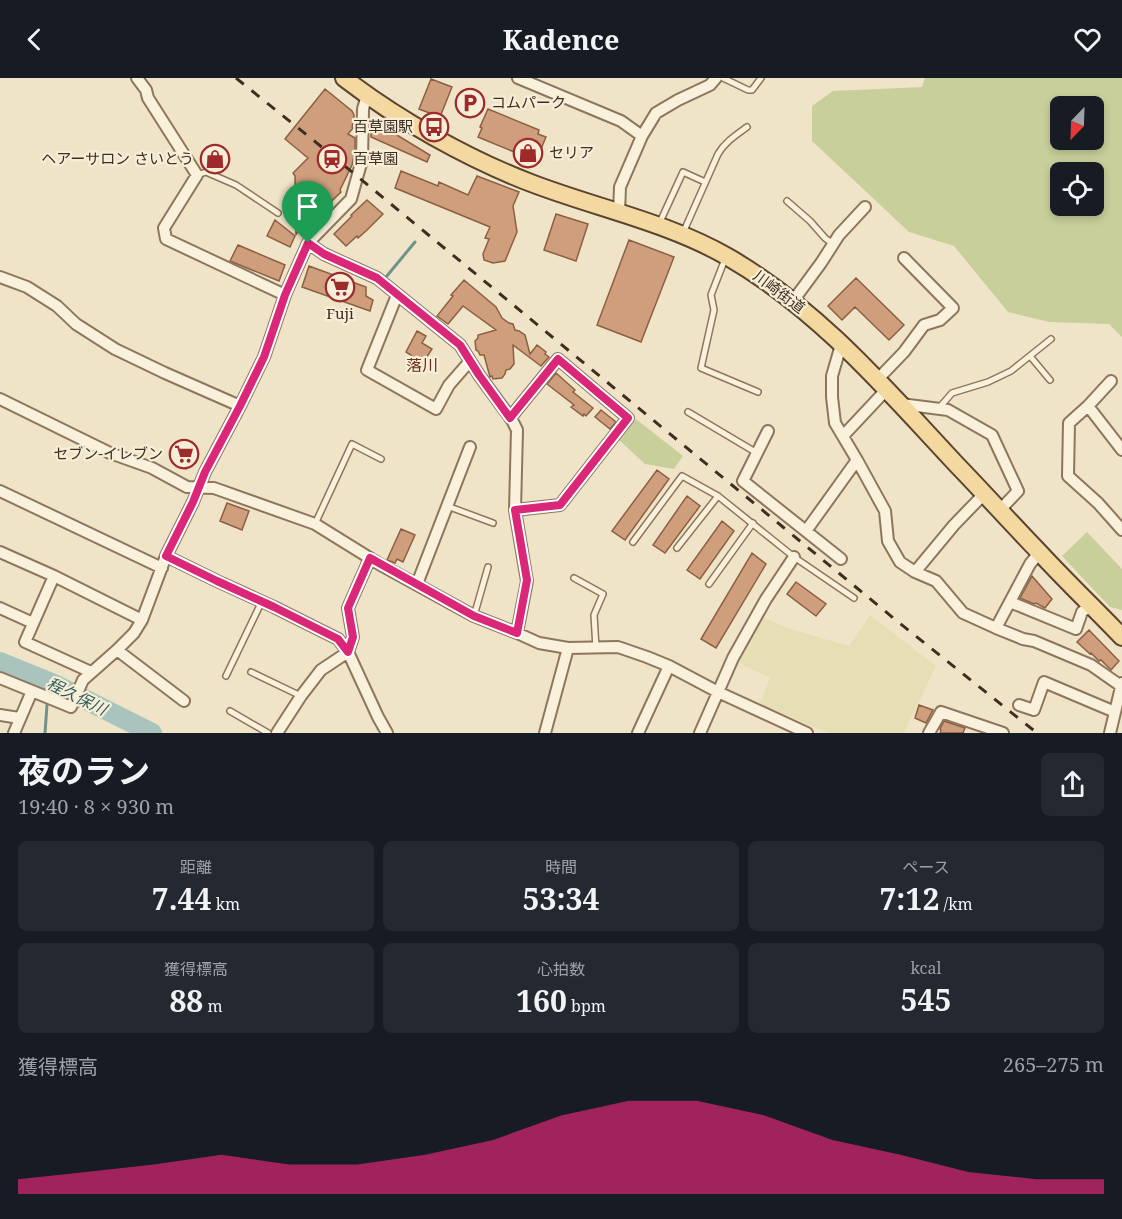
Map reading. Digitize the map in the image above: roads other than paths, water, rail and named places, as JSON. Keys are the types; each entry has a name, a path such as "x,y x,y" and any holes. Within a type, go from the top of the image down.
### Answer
{"main road":[{"name":"川崎街道","path":"344,78 404,119 473,157 530,183 682,235 753,272 793,301 882,385 1039,553 1122,637"}],"street":[{"path":"137,78 197,175 164,228 165,239 285,295"},
{"path":"518,78 621,121 642,136"},
{"path":"619,213 620,186 642,136 656,112 710,85 716,78"},
{"path":"0,678 71,707 87,676 134,633 205,472 264,357 285,295 308,243 351,198 362,160 363,109 367,95"},
{"path":"793,301 839,235 865,207"},
{"path":"308,243 324,254 377,278 460,345 517,430 515,510 527,580 517,633"},
{"path":"843,436 924,324 940,320 953,308 904,258"},
{"path":"0,277 27,287 57,306 76,324 115,349 240,406"},
{"path":"397,295 367,370 436,409 449,385 470,362"},
{"path":"841,345 832,375 835,423 885,511 888,541 900,562 915,572 936,581 963,613 1091,665 1122,684 1110,733"},
{"path":"510,418 558,359 628,418 560,505 515,510"},
{"path":"1111,381 1089,406 1069,423 1068,476 1098,503 1122,530"},
{"path":"0,399 110,453 152,468 187,487 214,488 315,524 370,558 474,616 539,643 568,648 618,647 669,666 718,692 807,733"},
{"path":"901,404 948,410 992,435 1018,490 1000,510"},
{"path":"1089,406 1122,450"},
{"path":"768,430 742,481 841,559"},
{"path":"417,584 470,447"},
{"path":"806,531 857,460"},
{"path":"0,491 162,568"},
{"path":"915,572 954,525 984,494"},
{"path":"0,552 54,576 141,620"},
{"path":"996,628 1030,564 1039,553"},
{"path":"166,556 338,639 348,652 387,733"},
{"path":"700,733 733,658 766,599 794,557"},
{"path":"277,733 321,670 348,652 353,637 348,608 370,558"},
{"path":"54,576 25,642 87,676"},
{"path":"1010,602 1076,629 1083,612 1091,605"},
{"path":"0,608 33,623"},
{"path":"545,733 568,648"},
{"path":"117,650 184,701"},
{"path":"638,733 669,666"},
{"path":"1019,705 1034,710 1044,682 1115,712"},
{"path":"14,733 32,691"},
{"path":"929,733 941,712 1003,733"},
{"path":"0,715 20,718"}],"lane":[{"path":"723,78 752,90 761,78"},
{"path":"682,235 722,147 747,127"},
{"path":"197,175 206,172 236,185 278,213"},
{"path":"657,226 683,172 705,182"},
{"path":"787,201 833,244"},
{"path":"726,256 711,294 714,310 701,368 758,392"},
{"path":"939,408 952,393 987,382 1011,371 1051,339"},
{"path":"1030,356 1050,381"},
{"path":"688,412 757,453"},
{"path":"315,524 352,444 381,459"},
{"path":"633,542 682,476 718,496 794,557 854,598"},
{"path":"677,548 718,496"},
{"path":"447,506 493,524"},
{"path":"709,584 753,523"},
{"path":"474,616 488,567"},
{"path":"574,578 603,594 594,615 596,648"},
{"path":"225,676 262,601"},
{"path":"251,672 301,696"},
{"path":"230,711 268,733"}],"waterway":[{"path":"386,277 415,242"},
{"name":"程久保川","path":"0,662 54,684 152,733"},
{"name":"程久保川","path":"49,690 50,682"},
{"path":"45,733 47,705"}],"railway":[{"path":"236,78 897,621 1037,733"}],"place":[{"name":"コムパーク","path":"470,103"},
{"name":"百草園駅","path":"434,127"},
{"name":"セリア","path":"528,153"},
{"name":"ヘアーサロン さいとう","path":"215,159"},
{"name":"百草園","path":"332,159"},
{"name":"Fuji","path":"340,287"},
{"name":"セブン-イレブン","path":"184,454"}],"district":[{"name":"落川","path":"422,365"}]}
